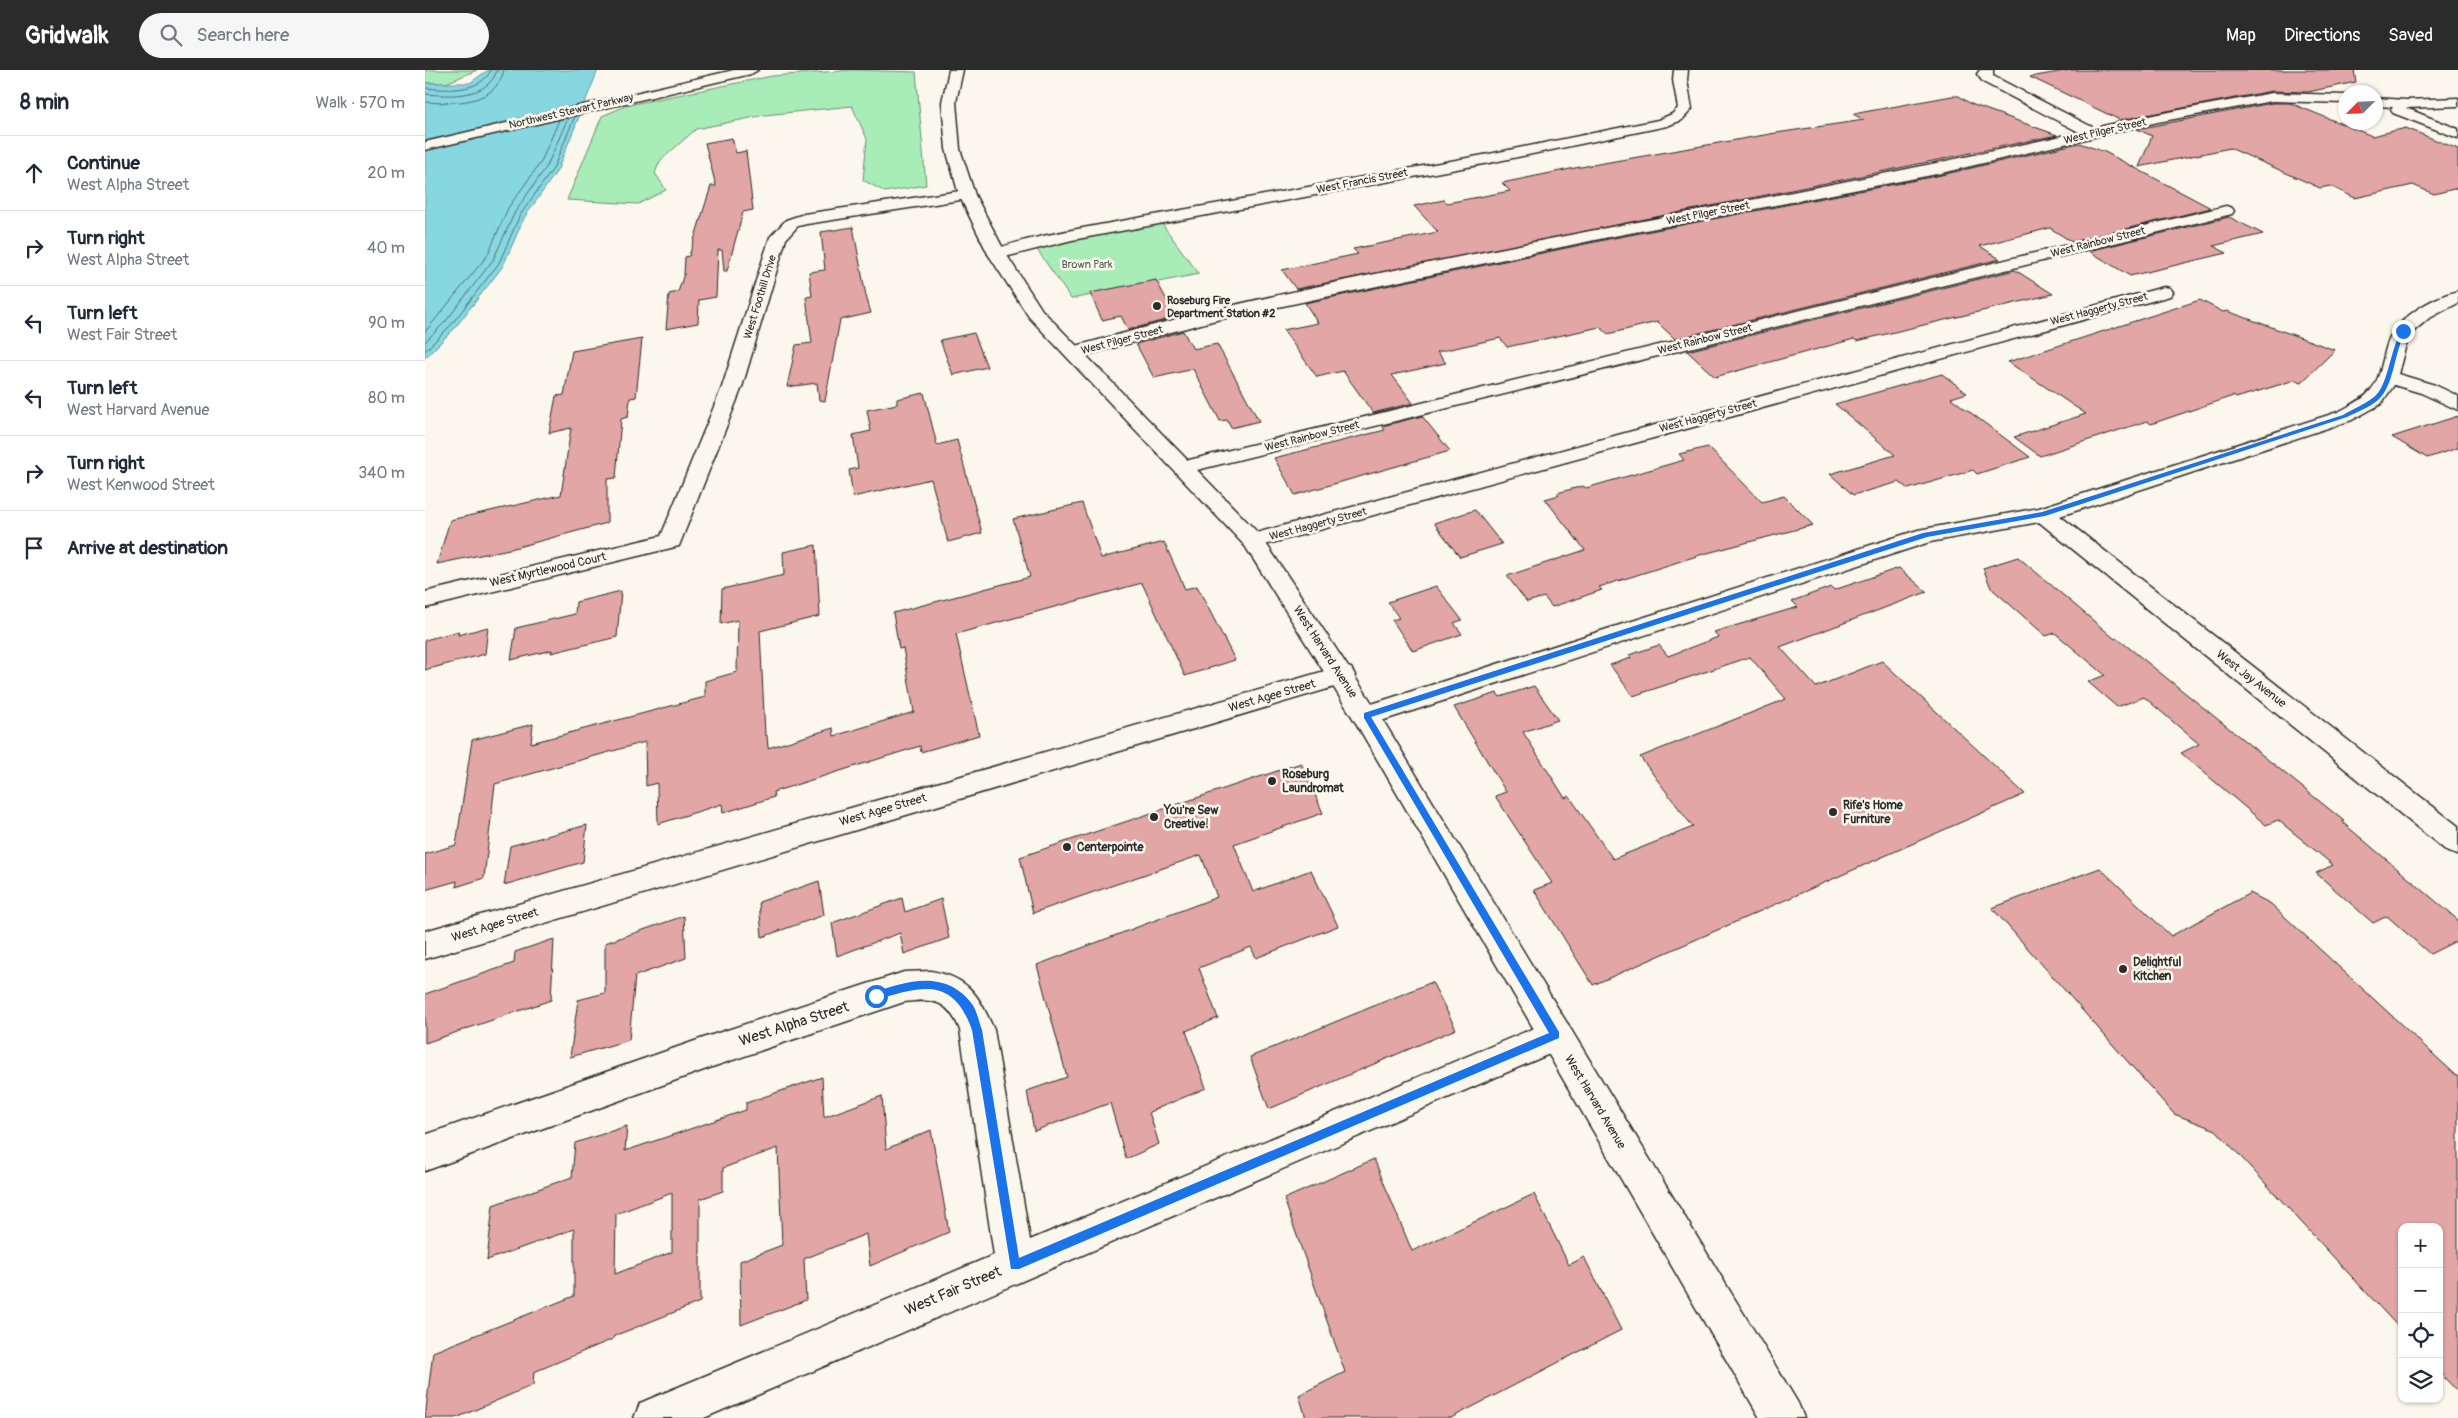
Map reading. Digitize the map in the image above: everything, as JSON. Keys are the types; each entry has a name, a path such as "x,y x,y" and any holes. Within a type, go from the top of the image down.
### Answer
{"street":[{"name":"Northwest Stewart Parkway","path":"425,146 717,76 751,70"},
{"name":"West Harvard Avenue","path":"956,70 949,102 950,130 959,173 967,194 997,254 1035,313 1185,467 1253,541 1342,675 1783,1418"},
{"name":"West Francis Street","path":"997,254 1050,238 1105,230 1407,172 1545,150 1662,123 1677,117 1685,109 1680,80 1681,70"},
{"path":"1983,70 1988,70 1985,74 1988,79 2092,133"},
{"name":"West Pilger Street","path":"1075,352 1210,316 1619,230 1937,168 2158,118 2272,97 2317,96 2338,98"},
{"path":"2383,103 2435,104 2458,102"},
{"path":"2383,105 2458,134"},
{"name":"West Foothill Drive","path":"671,541 733,387 778,237 784,228 804,219 967,194"},
{"name":"West Rainbow Street","path":"1185,467 2226,211"},
{"name":"West Haggerty Street","path":"1253,541 2164,292"},
{"path":"1366,716 1926,535 2043,514 2345,416 2376,398 2385,387 2397,342 2403,331 2415,319 2458,296"},
{"path":"2387,377 2429,389 2458,404"},
{"name":"West Jay Avenue","path":"2043,514 2458,843"},
{"name":"West Myrtlewood Court","path":"425,600 671,541"},
{"name":"West Agee Street","path":"425,946 1342,675"},
{"name":"West Alpha Street","path":"425,1153 715,1050 904,987 927,984 954,991 969,1008 977,1030 1015,1265"},
{"name":"West Fair Street","path":"655,1418 1556,1035"}],"green space":[{"path":"425,70 477,70 446,83 425,83"},
{"path":"853,70 916,72 926,185 885,192 863,180 867,139 852,106 765,115 696,129 660,161 655,173 666,190 638,204 567,200 602,116 628,105 772,76"},
{"name":"Brown Park","path":"1159,220 1199,274 1071,299 1032,242"}],"water":[{"path":"488,70 598,70 557,171 524,218 503,266 454,329 425,358 425,83 470,83"}],"building":[{"path":"2070,70 2354,70 2356,82 2308,92 2272,91 2120,120 2030,77"},
{"path":"1959,96 1971,104 2057,135 1296,289 1282,270 1358,254 1353,249 1438,232 1414,206 1444,200 1447,203 1510,191 1502,183 1575,168 1776,133 1864,120 1853,114"},
{"path":"2272,103 2290,103 2338,122 2338,130 2357,130 2372,136 2406,128 2458,149 2458,188 2434,194 2413,185 2355,198 2330,186 2320,188 2230,148 2139,167 2152,136 2137,129"},
{"path":"732,138 736,153 746,151 753,210 743,212 727,271 724,271 722,250 718,250 716,297 699,300 698,323 666,329 669,294 678,292 684,274 685,257 689,256 711,186 716,186 705,143"},
{"path":"2079,143 2105,152 2211,208 2072,242 2050,228 1980,246 2000,259 1675,339 1657,322 1608,334 1600,327 1507,347 1500,338 1437,352 1446,363 1392,375 1413,403 1373,413 1343,371 1317,377 1283,330 1318,323 1305,303 1609,239 1937,176"},
{"path":"2229,217 2263,234 2213,246 2227,253 2130,276 2089,251"},
{"path":"853,227 871,313 840,320 825,401 819,400 817,383 787,387 796,345 812,343 806,297 812,296 809,272 825,270 821,232"},
{"path":"2015,270 2053,294 1857,341 1854,339 1715,377 1687,351"},
{"path":"1156,280 1176,317 1128,330 1121,316 1102,320 1090,293"},
{"path":"2200,300 2223,312 2227,311 2335,350 2302,382 2295,380 2236,398 2233,396 2151,424 2147,421 2040,456 2014,437 2086,414 2008,362"},
{"path":"1183,331 1193,349 1217,344 1259,421 1231,428 1227,420 1220,421 1193,369 1154,378 1136,344"},
{"path":"974,333 987,367 953,375 940,340"},
{"path":"642,339 636,397 630,398 628,417 621,419 616,478 607,479 607,523 514,548 437,564 450,520 561,495 571,428 549,433 556,396 564,395 572,351"},
{"path":"1942,374 1967,393 1951,398 2030,457 1977,474 1973,470 1908,489 1899,482 1853,495 1830,474 1895,455 1835,404"},
{"path":"924,393 937,445 957,440 982,533 948,542 931,479 853,497 849,470 858,468 853,435 871,431 867,410 897,404 897,399"},
{"path":"1422,416 1450,451 1295,495 1274,458 1385,430 1382,426"},
{"path":"2458,416 2458,448 2427,458 2392,437"},
{"path":"1708,447 1762,502 1784,496 1813,525 1700,555 1599,587 1602,590 1552,607 1544,597 1527,602 1507,576 1585,550 1545,499 1559,495 1557,493 1583,486 1586,488 1684,460 1679,454"},
{"path":"1082,503 1101,558 1164,542 1185,589 1197,586 1235,660 1185,676 1142,583 956,634 979,735 921,752 920,746 773,792 774,797 723,813 722,804 658,824 657,783 646,786 645,742 495,784 484,878 456,887 457,881 425,890 425,854 456,845 472,740 533,724 531,743 705,697 705,681 737,672 738,620 721,624 722,589 784,575 783,552 816,545 820,616 760,631 765,735 767,735 768,748 833,728 834,736 914,712 903,648 899,649 893,613 1030,577 1013,519"},
{"path":"1475,510 1502,544 1460,557 1434,523"},
{"path":"2018,557 2115,639 2117,638 2344,821 2342,822 2458,920 2458,940 2430,954 2387,916 2373,923 2316,873 2333,865 2278,820 2266,825 2181,753 2199,744 2144,697 2117,707 2088,682 2105,675 2055,633 2046,636 1991,588 1983,568"},
{"name":"Rife's Home Furniture","path":"1899,568 1927,592 1780,647 1816,687 1882,661 2025,794 1593,985 1534,890 1552,883 1495,796 1506,792 1454,707 1497,693 1500,697 1534,686 1558,720 1523,732 1565,798 1569,796 1613,859 1693,827 1640,757 1786,699 1750,657 1633,696 1610,665 1631,658 1629,655 1659,645 1668,656 1718,637 1714,632 1798,607 1792,601 1831,587 1834,590"},
{"path":"1436,586 1462,620 1454,623 1462,634 1413,651 1392,620 1399,618 1388,602"},
{"path":"621,591 617,637 551,653 552,650 511,660 516,628 575,614 576,602"},
{"path":"488,627 485,654 425,670 425,640 459,631 458,635"},
{"path":"1301,763 1323,813 1234,844 1253,892 1311,870 1338,926 1256,958 1251,947 1199,968 1218,1018 1186,1031 1206,1088 1149,1112 1159,1144 1126,1159 1110,1103 1034,1131 1027,1091 1067,1077 1037,965 1217,897 1201,855 1033,913 1020,857"},
{"path":"587,825 583,862 504,885 510,846"},
{"path":"2100,868 2171,936 2250,893 2271,904 2458,1077 2458,1392 2443,1376 2443,1223 2398,1223 2398,1327 2216,1130 2174,1114 1992,908"},
{"path":"819,881 824,915 762,937 759,902"},
{"path":"902,898 905,912 941,899 949,938 904,954 900,933 837,956 832,923"},
{"path":"684,916 686,958 635,976 629,1040 570,1057 578,1000 605,993 605,943"},
{"path":"554,939 551,1000 425,1043 425,994 514,963 515,952"},
{"path":"1432,982 1456,1029 1269,1109 1250,1057"},
{"path":"822,1077 824,1117 882,1096 886,1149 931,1130 949,1232 870,1266 866,1234 804,1259 806,1300 741,1325 740,1261 782,1245 778,1148 723,1168 723,1191 700,1199 700,1302 614,1336 613,1339 534,1372 533,1385 461,1416 455,1418 425,1418 433,1352 574,1296 574,1229 487,1260 493,1205 572,1177 575,1143 627,1126 625,1151 746,1110 746,1103","holes":["672,1193 672,1252 615,1274 616,1214"]},
{"path":"1374,1159 1412,1251 1534,1194 1569,1265 1584,1257 1621,1330 1451,1418 1306,1418 1299,1395 1345,1372 1284,1199"}],"place":[{"name":"Roseburg Fire Department Station #2","path":"1157,306"},
{"name":"Roseburg Laundromat","path":"1272,781"},
{"name":"Rife's Home Furniture","path":"1833,812"},
{"name":"You're Sew Creative!","path":"1154,817"},
{"name":"Centerpointe","path":"1067,847"},
{"name":"Delightful Kitchen","path":"2123,969"}],"route":[{"path":"876,996 904,987 927,984 954,991 969,1008 977,1030 1015,1265 1556,1035 1366,716 1926,535 2043,514 2345,416 2362,408 2376,398 2385,387 2397,342 2403,331"}]}
